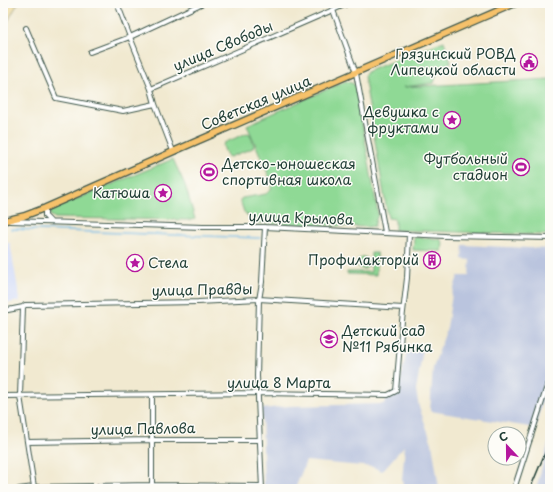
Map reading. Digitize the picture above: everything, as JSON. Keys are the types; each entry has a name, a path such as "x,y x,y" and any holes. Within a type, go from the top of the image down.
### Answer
{"main road":[{"name":"Советская улица","path":"4,221 24,216 45,208 513,4"}],"street":[{"path":"117,3 151,89 155,104 173,151"},
{"path":"90,52 130,37 203,3"},
{"name":"улица Свободы","path":"151,89 332,10 339,5 349,3"},
{"path":"332,10 356,73 386,232"},
{"path":"26,28 56,98 123,111 155,104"},
{"path":"45,208 45,216 52,222"},
{"name":"улица Крылова","path":"4,221 203,227 265,227 409,234 550,238"},
{"path":"19,489 34,487 262,488 257,393 259,299 262,282 265,227"},
{"name":"улица 8 Марта","path":"3,396 393,393 396,391 407,278 409,234"},
{"name":"улица Правды","path":"3,311 25,305 198,302 259,299 403,308"},
{"path":"22,307 20,396 34,487"},
{"path":"514,489 550,377"},
{"path":"152,395 152,487"},
{"name":"улица Павлова","path":"27,442 259,440"}],"shaded area":[{"path":"10,243 20,301 3,304 3,244"},
{"path":"463,245 550,249 550,367 536,428 430,411 433,368 447,328 452,294 458,276 469,276 470,260 462,259"},
{"path":"408,346 423,349 416,390 419,407 432,443 439,488 441,489 404,489 402,480 405,445 382,471 373,467 306,461 295,489 264,489 262,409 289,406 384,404 393,391 398,391"},
{"path":"550,437 550,489 536,489"}],"green space":[{"path":"444,41 451,62 438,71 434,83 404,87 550,79 550,235 395,230 395,219 388,218 364,76 368,71"},
{"path":"346,81 354,84 356,88 378,214 374,226 255,223 244,212 240,200 242,198 266,194 271,189 272,183 247,125"},
{"path":"247,133 250,134 254,145 253,148 230,157 227,156 223,146 224,143"},
{"path":"173,159 185,185 195,219 55,218 50,215 51,210"},
{"path":"414,237 440,239 443,243 442,251 413,250"},
{"path":"371,253 377,253 376,275 347,274 347,272 371,272"},
{"path":"361,257 365,257 369,263 365,269 361,269 357,265 357,261"}],"sand":[{"path":"3,3 18,3 3,30"}],"waterway":[{"path":"11,229 260,238"}],"railway":[{"path":"530,489 550,441"}],"place":[{"name":"Грязинский РОВД Липецкой области","path":"529,62"},
{"name":"Девушка с фруктами","path":"452,120"},
{"name":"Футбольный стадион","path":"521,167"},
{"name":"Детско-юношеская спортивная школа","path":"209,172"},
{"name":"Катюша","path":"163,193"},
{"name":"Профилакторий","path":"432,260"},
{"name":"Стела","path":"135,263"},
{"name":"Детский сад №11 Рябинка","path":"329,339"}]}
